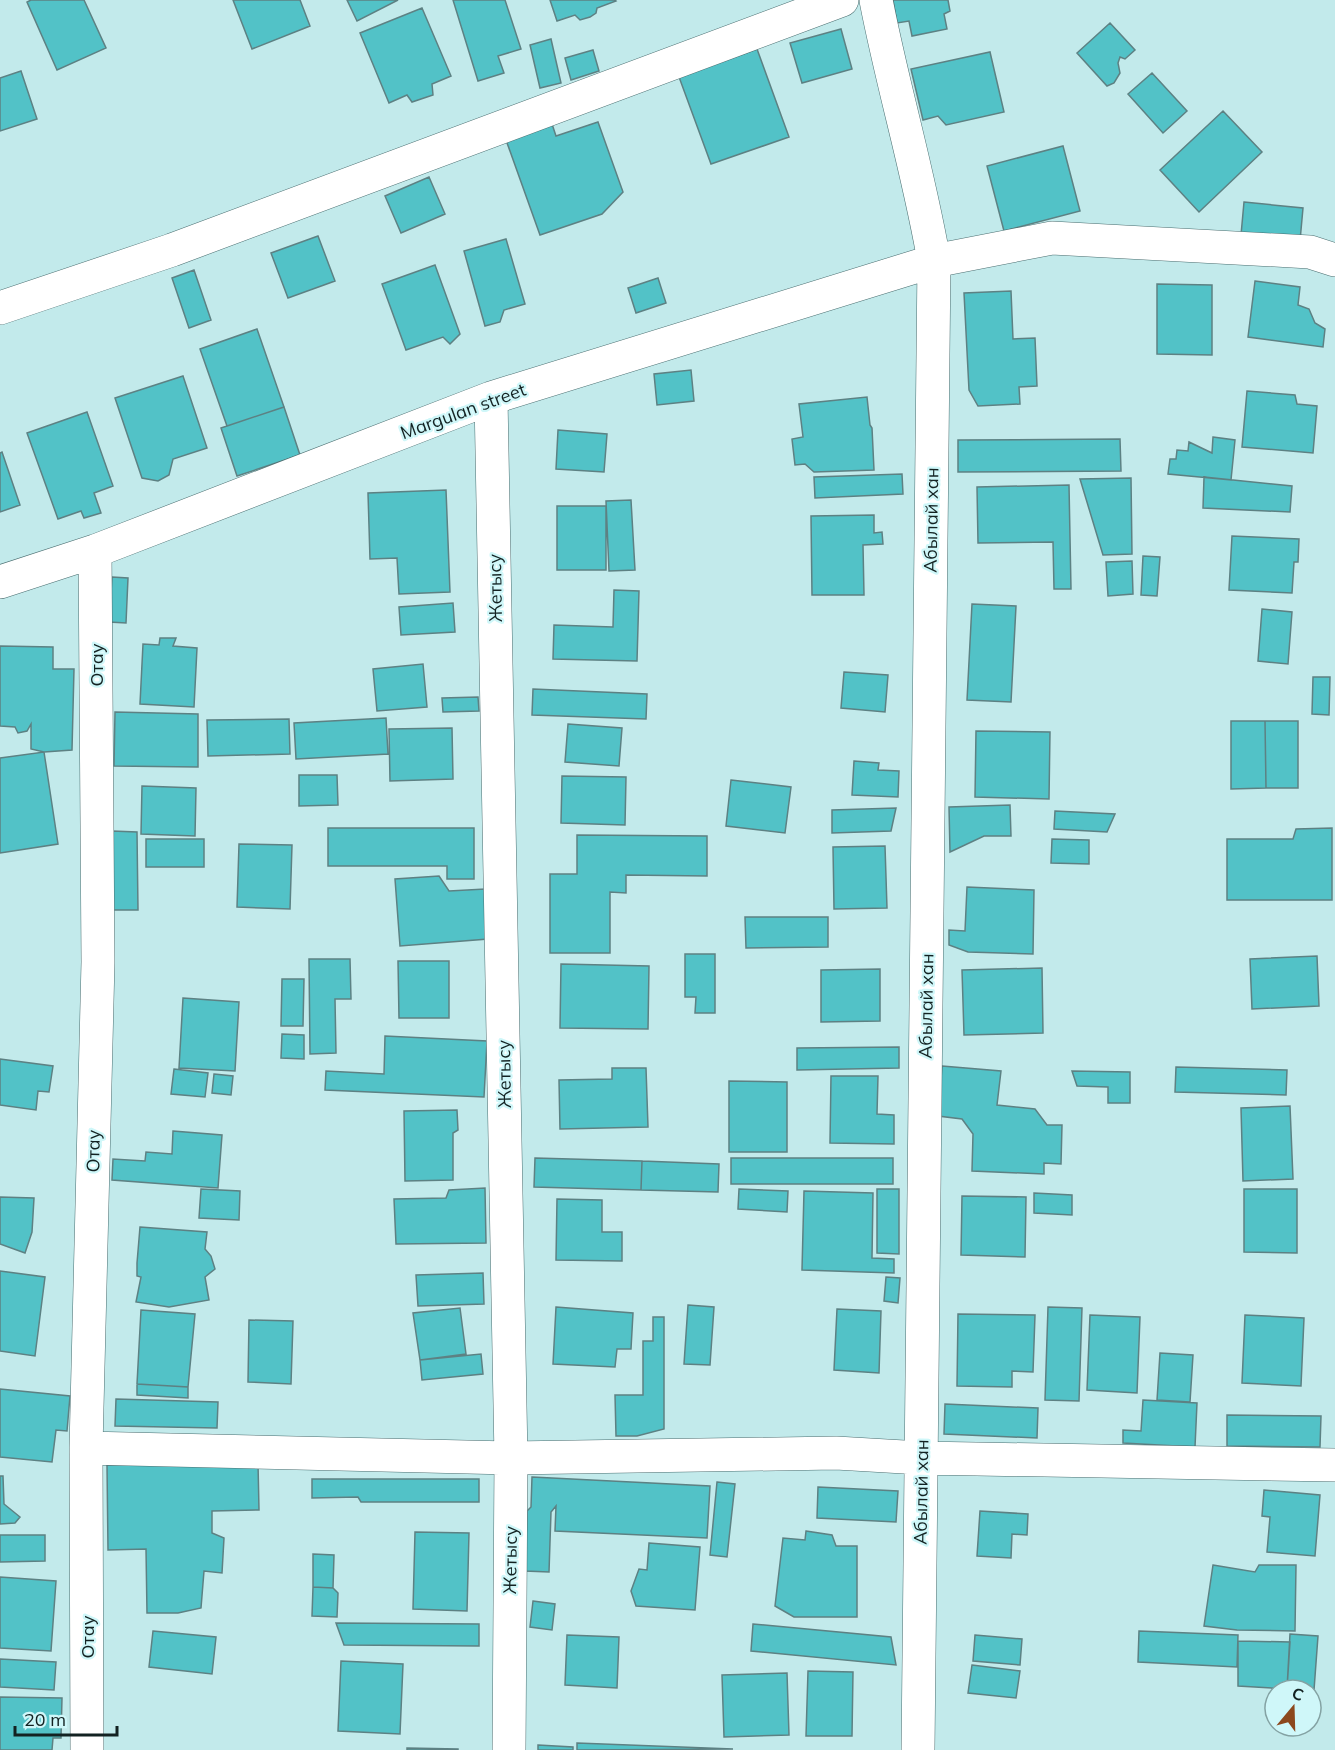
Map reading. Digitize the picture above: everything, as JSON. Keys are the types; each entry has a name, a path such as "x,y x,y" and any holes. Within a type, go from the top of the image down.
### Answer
{"street":[{"path":"0,308 172,250 842,0"},
{"name":"Абылай хан","path":"876,0 888,61 927,219 934,261 918,1750"},
{"name":"Margulan street","path":"0,582 95,551 491,398 934,261 1052,238 1310,252 1335,260"},
{"name":"Жетысу","path":"491,398 512,1458 509,1750"},
{"name":"Отау","path":"87,1750 86,1448 98,962 95,551"},
{"path":"86,1448 512,1458 836,1453 921,1458 1335,1465"}],"building":[{"path":"31,0 84,0 106,48 57,70 27,2"},
{"path":"233,0 300,0 310,26 252,49"},
{"path":"347,0 398,0 357,21"},
{"path":"453,0 505,0 521,49 498,56 504,73 478,81"},
{"path":"550,0 616,1 597,8 596,13 590,17 580,20 575,15 557,21"},
{"path":"893,0 948,0 950,11 944,14 947,29 912,36 909,21 897,23"},
{"path":"422,8 451,76 432,84 433,95 412,102 407,95 389,103 360,33"},
{"path":"1110,23 1135,50 1125,59 1120,57 1118,63 1120,73 1114,83 1107,86 1077,53"},
{"path":"841,29 852,69 802,83 790,43"},
{"path":"551,39 561,83 540,88 530,45"},
{"path":"757,49 789,137 711,164 679,77"},
{"path":"593,50 599,71 571,80 565,58"},
{"path":"990,52 1004,112 946,125 938,116 923,120 911,69"},
{"path":"21,71 37,119 0,131 0,78"},
{"path":"1152,73 1187,111 1163,133 1128,94"},
{"path":"1223,111 1262,152 1199,212 1160,170"},
{"path":"598,122 623,192 602,214 540,235 506,140 552,124 556,136"},
{"path":"1063,146 1080,211 1004,231 987,166"},
{"path":"429,177 445,214 401,233 385,196"},
{"path":"1244,202 1303,208 1300,241 1241,235"},
{"path":"318,236 335,281 288,298 271,253"},
{"path":"506,239 525,304 504,310 500,322 485,326 464,251"},
{"path":"435,265 460,334 450,344 443,337 406,350 382,284"},
{"path":"194,270 211,320 189,328 172,278"},
{"path":"658,278 666,303 636,313 628,288"},
{"path":"1255,281 1300,287 1298,305 1309,309 1315,323 1325,329 1323,347 1248,337"},
{"path":"1157,284 1212,285 1212,355 1157,354"},
{"path":"1011,291 1013,339 1035,338 1037,386 1019,387 1020,404 978,406 969,390 964,293"},
{"path":"257,329 284,407 227,426 200,349"},
{"path":"691,370 694,401 657,405 654,374"},
{"path":"183,376 207,448 173,459 169,475 158,481 142,478 115,398"},
{"path":"1247,391 1295,395 1297,404 1317,406 1313,453 1242,447"},
{"path":"867,397 872,428 874,470 814,472 805,464 795,465 792,439 803,437 799,404"},
{"path":"284,407 300,455 237,476 221,428"},
{"path":"87,412 113,486 94,493 101,513 84,518 81,511 58,519 27,433"},
{"path":"558,430 607,434 604,472 556,469"},
{"path":"1213,437 1235,440 1231,480 1168,474 1170,459 1176,459 1177,450 1188,451 1189,442 1212,453"},
{"path":"1120,439 1121,471 958,472 958,440"},
{"path":"2,452 20,505 0,512 0,453"},
{"path":"902,474 903,494 815,498 814,477"},
{"path":"1204,477 1292,486 1290,512 1203,508"},
{"path":"1131,478 1132,554 1103,555 1080,479"},
{"path":"1069,485 1071,589 1054,589 1053,542 978,543 977,487"},
{"path":"446,490 450,592 399,594 397,558 370,559 368,493"},
{"path":"631,500 635,570 609,571 606,501"},
{"path":"557,506 606,506 606,570 557,570"},
{"path":"874,515 874,533 882,532 883,544 863,545 864,595 812,595 811,516"},
{"path":"1232,536 1299,539 1298,562 1294,562 1292,593 1229,590"},
{"path":"1143,556 1160,557 1157,596 1141,595"},
{"path":"1132,561 1133,594 1108,596 1106,562"},
{"path":"112,577 128,578 126,623 109,622"},
{"path":"614,590 639,591 637,661 553,659 554,625 613,627"},
{"path":"453,603 455,632 401,635 399,607"},
{"path":"972,604 1016,606 1011,702 967,700"},
{"path":"1262,609 1292,612 1288,664 1258,661"},
{"path":"160,638 176,638 173,646 197,648 194,707 140,704 143,644 159,645"},
{"path":"0,646 53,647 53,669 74,669 72,750 44,752 31,749 31,724 27,731 18,733 15,727 0,726"},
{"path":"423,664 427,707 377,711 373,669"},
{"path":"844,672 888,675 885,712 841,708"},
{"path":"1313,677 1330,677 1329,715 1312,714"},
{"path":"533,689 647,694 646,719 532,715"},
{"path":"478,697 479,711 443,712 442,698"},
{"path":"115,712 198,714 198,767 114,766"},
{"path":"386,718 388,754 296,759 294,723"},
{"path":"289,719 290,754 208,756 207,720"},
{"path":"1231,721 1265,721 1266,788 1231,789"},
{"path":"1265,721 1298,721 1298,788 1266,788"},
{"path":"568,724 622,728 619,766 565,762"},
{"path":"452,728 453,779 390,781 389,729"},
{"path":"976,731 1050,732 1049,799 975,797"},
{"path":"44,752 58,844 0,853 0,758"},
{"path":"854,761 879,763 878,770 899,771 898,797 852,795"},
{"path":"299,775 337,775 338,805 299,806"},
{"path":"562,776 626,777 625,825 561,823"},
{"path":"731,780 791,787 785,833 726,826"},
{"path":"142,786 196,788 195,836 141,834"},
{"path":"1010,805 1011,836 984,836 950,852 949,807"},
{"path":"896,808 891,831 832,833 832,810"},
{"path":"1055,811 1115,814 1107,832 1054,829"},
{"path":"328,828 474,828 474,879 447,879 447,866 328,866"},
{"path":"1332,828 1332,900 1227,900 1227,839 1293,839 1296,829"},
{"path":"112,831 137,832 138,910 112,910"},
{"path":"577,835 707,836 707,876 626,875 626,893 610,892 610,953 550,953 550,874 577,874"},
{"path":"146,839 204,839 204,867 146,867"},
{"path":"1052,839 1089,840 1089,864 1051,863"},
{"path":"239,844 292,845 290,909 237,907"},
{"path":"885,846 887,908 834,909 833,847"},
{"path":"439,876 449,891 485,889 488,939 400,946 395,879"},
{"path":"967,887 1034,890 1033,954 968,952 949,945 949,930 965,931"},
{"path":"745,917 828,917 828,947 746,948"},
{"path":"685,954 715,954 715,1013 695,1013 696,997 685,997"},
{"path":"1317,956 1319,1006 1252,1009 1250,959"},
{"path":"309,959 350,959 351,999 335,999 336,1053 310,1054"},
{"path":"398,961 449,961 449,1018 399,1018"},
{"path":"561,964 649,966 648,1029 560,1028"},
{"path":"1042,968 1043,1033 964,1035 962,970"},
{"path":"880,969 880,1021 821,1022 821,970"},
{"path":"282,979 304,979 303,1026 281,1026"},
{"path":"183,998 239,1002 235,1071 179,1068"},
{"path":"282,1034 304,1035 304,1059 281,1058"},
{"path":"385,1036 487,1041 484,1097 325,1090 326,1071 384,1074"},
{"path":"899,1047 899,1068 797,1070 797,1048"},
{"path":"0,1059 53,1066 49,1092 38,1091 36,1110 0,1105"},
{"path":"942,1066 1001,1071 997,1105 1035,1109 1047,1125 1062,1125 1061,1164 1044,1163 1044,1174 972,1171 973,1134 962,1119 938,1116"},
{"path":"1176,1067 1287,1070 1286,1095 1175,1092"},
{"path":"612,1068 646,1068 648,1127 560,1129 559,1080 612,1079"},
{"path":"174,1069 208,1073 205,1097 171,1094"},
{"path":"1072,1071 1130,1072 1130,1103 1108,1103 1108,1087 1077,1086"},
{"path":"214,1074 233,1076 231,1095 212,1093"},
{"path":"831,1076 878,1076 877,1114 894,1115 894,1144 830,1143"},
{"path":"729,1081 787,1082 787,1152 729,1152"},
{"path":"1290,1106 1293,1179 1243,1181 1241,1108"},
{"path":"457,1110 458,1130 453,1133 453,1180 405,1181 404,1111"},
{"path":"173,1131 222,1135 218,1188 112,1180 113,1159 145,1161 146,1152 172,1154"},
{"path":"535,1158 642,1161 641,1190 534,1187"},
{"path":"731,1158 893,1158 893,1184 731,1184"},
{"path":"642,1161 719,1164 718,1192 641,1190"},
{"path":"485,1188 486,1243 396,1244 394,1199 446,1198 449,1190"},
{"path":"201,1189 240,1191 239,1220 199,1218"},
{"path":"739,1189 788,1191 787,1212 738,1209"},
{"path":"877,1189 899,1189 899,1254 877,1253"},
{"path":"1244,1189 1297,1189 1297,1253 1244,1252"},
{"path":"804,1191 873,1193 872,1258 894,1259 894,1273 802,1270"},
{"path":"1034,1193 1072,1195 1072,1215 1034,1213"},
{"path":"962,1196 1026,1197 1025,1257 961,1255"},
{"path":"0,1197 34,1198 32,1232 25,1253 0,1244"},
{"path":"557,1199 602,1200 602,1232 622,1232 622,1261 556,1260"},
{"path":"140,1227 207,1232 205,1249 211,1256 215,1269 205,1277 209,1300 169,1307 136,1302 141,1277 137,1276"},
{"path":"0,1271 45,1277 35,1356 0,1351"},
{"path":"483,1273 484,1304 418,1306 416,1275"},
{"path":"886,1277 900,1278 898,1303 884,1301"},
{"path":"688,1305 714,1307 710,1365 684,1364"},
{"path":"556,1307 633,1313 631,1349 617,1349 615,1367 553,1364"},
{"path":"1048,1307 1082,1308 1079,1401 1045,1400"},
{"path":"460,1308 466,1354 420,1360 413,1313"},
{"path":"837,1309 881,1311 879,1373 834,1370"},
{"path":"141,1310 195,1314 188,1387 137,1384"},
{"path":"958,1314 1035,1315 1033,1372 1012,1371 1012,1387 957,1386"},
{"path":"1090,1315 1140,1317 1137,1393 1087,1390"},
{"path":"1245,1315 1304,1318 1301,1386 1242,1383"},
{"path":"653,1317 664,1317 664,1429 637,1436 616,1436 615,1395 643,1395 643,1341 653,1341"},
{"path":"249,1320 293,1321 291,1384 248,1382"},
{"path":"1160,1353 1193,1355 1190,1402 1157,1400"},
{"path":"481,1354 483,1374 422,1380 420,1360"},
{"path":"137,1384 188,1387 188,1398 137,1395"},
{"path":"0,1389 70,1396 67,1431 56,1430 52,1462 0,1457"},
{"path":"116,1399 218,1402 217,1428 115,1426"},
{"path":"1143,1400 1197,1403 1195,1447 1123,1443 1123,1430 1141,1431"},
{"path":"945,1404 1038,1408 1037,1438 944,1434"},
{"path":"1227,1415 1321,1416 1320,1447 1227,1446"},
{"path":"258,1463 259,1510 212,1511 212,1533 224,1538 222,1573 204,1571 201,1608 178,1613 147,1613 146,1549 108,1550 107,1465"},
{"path":"0,1476 3,1476 4,1504 20,1517 15,1523 0,1524"},
{"path":"532,1477 710,1486 707,1538 555,1531 556,1506 551,1512 549,1572 525,1571 527,1511 531,1507"},
{"path":"312,1479 479,1479 479,1502 361,1502 358,1497 312,1498"},
{"path":"717,1482 735,1484 727,1557 710,1555"},
{"path":"818,1487 898,1491 896,1522 817,1518"},
{"path":"1264,1490 1320,1495 1315,1556 1267,1552 1270,1517 1262,1516"},
{"path":"980,1511 1028,1514 1027,1535 1012,1534 1011,1558 977,1556"},
{"path":"806,1531 832,1535 836,1546 857,1546 857,1617 794,1617 775,1606 783,1538 805,1540"},
{"path":"415,1532 469,1533 467,1611 413,1609"},
{"path":"0,1535 45,1535 45,1561 0,1562"},
{"path":"649,1543 700,1547 695,1610 636,1606 631,1591 639,1569 647,1570"},
{"path":"313,1554 334,1555 333,1588 313,1587"},
{"path":"1213,1565 1255,1572 1259,1565 1296,1565 1295,1631 1237,1630 1204,1626"},
{"path":"0,1577 56,1581 51,1651 0,1648"},
{"path":"313,1587 333,1588 338,1593 337,1617 312,1616"},
{"path":"533,1601 555,1604 552,1630 530,1627"},
{"path":"336,1623 479,1624 479,1646 344,1645"},
{"path":"753,1624 891,1637 896,1665 751,1651"},
{"path":"153,1631 216,1637 212,1674 149,1667"},
{"path":"1139,1631 1238,1635 1237,1667 1138,1662"},
{"path":"1290,1634 1318,1636 1315,1678 1288,1678"},
{"path":"567,1635 619,1637 617,1688 565,1685"},
{"path":"975,1635 1022,1639 1020,1665 973,1661"},
{"path":"1238,1641 1290,1642 1288,1678 1263,1678 1263,1688 1238,1686"},
{"path":"0,1659 56,1662 54,1690 0,1687"},
{"path":"341,1661 403,1664 400,1734 338,1731"},
{"path":"972,1665 1020,1671 1016,1698 968,1693"},
{"path":"808,1671 853,1672 852,1736 806,1736"},
{"path":"787,1673 789,1735 724,1737 722,1675"},
{"path":"0,1697 62,1698 61,1738 53,1738 52,1750 0,1750"},
{"path":"577,1743 733,1749 577,1750"},
{"path":"538,1745 573,1747 573,1750 538,1750"},
{"path":"407,1748 458,1749 458,1750 407,1750"}]}
